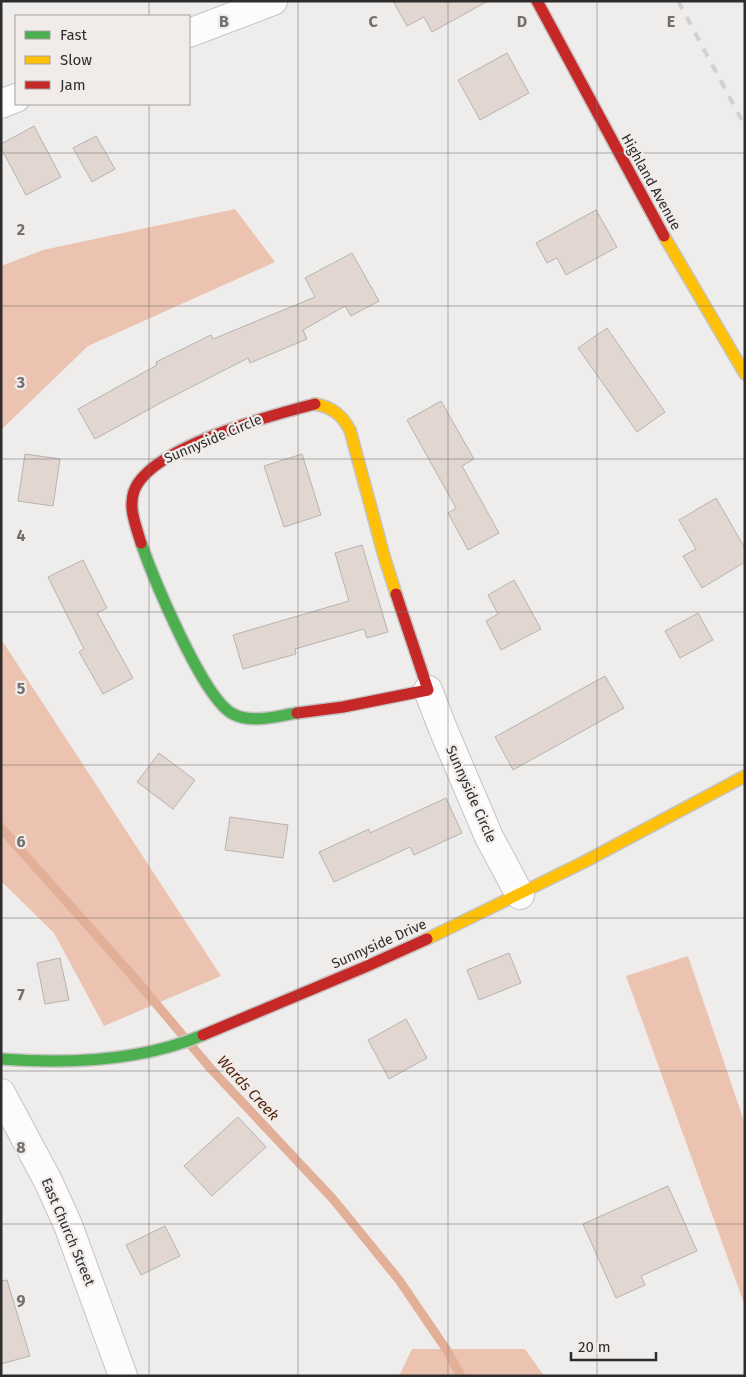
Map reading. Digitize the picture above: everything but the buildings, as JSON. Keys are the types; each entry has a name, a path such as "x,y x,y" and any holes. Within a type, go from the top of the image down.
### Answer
{"street":[{"path":"190,33 273,1"},
{"name":"Highland Avenue","path":"537,1 652,215 745,374"},
{"path":"1,104 15,98"},
{"name":"Sunnyside Circle","path":"428,690 343,707 256,719 244,719 232,715 221,707 214,697 175,627 155,580 131,507 133,494 138,482 157,464 195,444 274,414 315,404 326,405 337,411 345,419 350,430 384,556 442,729 489,836 520,895"},
{"name":"Sunnyside Drive","path":"1,1059 33,1062 84,1060 183,1043 379,962 520,895 745,776"},
{"name":"East Church Street","path":"1,1093 48,1181 68,1225 123,1376"}],"shaded area":[{"path":"235,209 275,262 88,346 1,430 1,266 43,250"},
{"path":"1,639 221,976 104,1026 54,933 1,881"},
{"path":"688,956 745,1124 745,1306 626,976"},
{"path":"412,1349 525,1349 544,1376 399,1376"}],"waterway":[{"name":"Wards Creek","path":"1,828 131,974 211,1069 333,1199 399,1280 446,1349 461,1376"}],"railway":[{"path":"678,1 745,126"}],"traffic: fast":[{"path":"141,543 180,636 208,686 221,704 233,714 256,719 297,713"},
{"path":"1,1059 51,1061 104,1059 155,1050 203,1035"}],"traffic: slow":[{"path":"664,236 745,374"},
{"path":"315,404 336,412 350,430 396,594"},
{"path":"427,939 584,862 745,776"}],"traffic: jam":[{"path":"537,1 664,236"},
{"path":"141,543 132,510 132,497 145,475 163,460 214,435 315,404"},
{"path":"297,713 343,707 428,690 396,594"},
{"path":"203,1035 427,939"}]}
